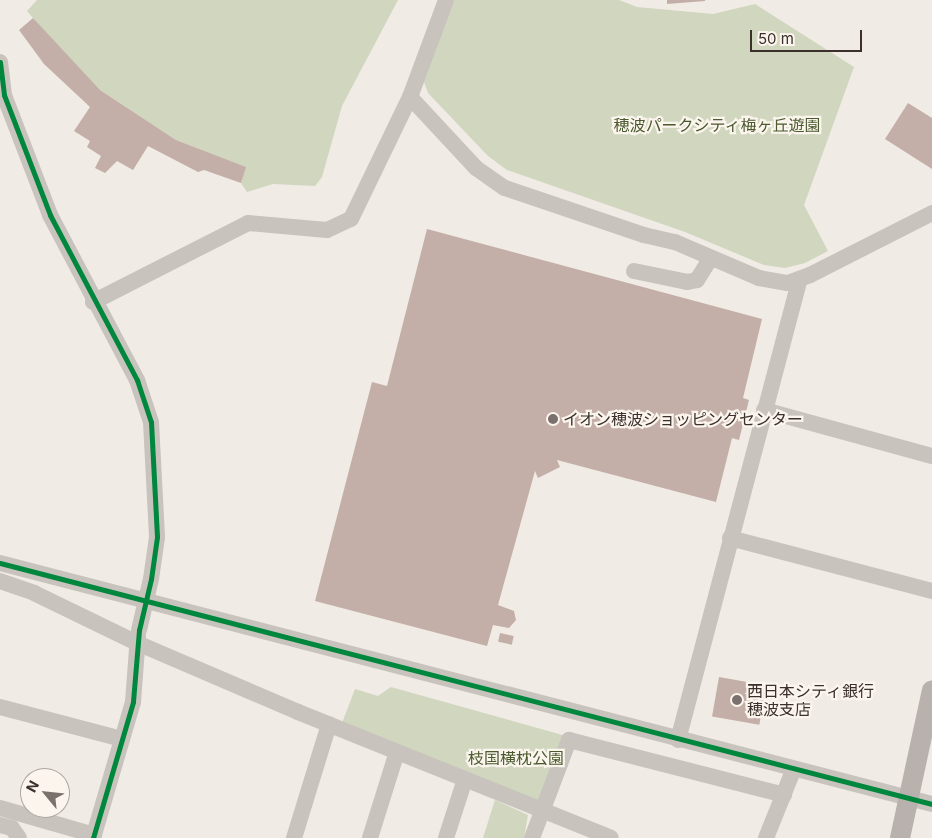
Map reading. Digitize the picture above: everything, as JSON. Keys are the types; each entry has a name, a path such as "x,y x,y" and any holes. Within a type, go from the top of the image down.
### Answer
{"main road":[{"path":"900,838 932,690"}],"street":[{"path":"94,302 248,223 327,230 340,227 351,219 410,97 446,0"},
{"path":"0,62 2,96 50,215 94,302 137,380 151,422 157,537 151,579 138,637 133,702 93,836 0,808"},
{"path":"410,97 476,168 505,188 644,235 675,242 759,278 788,283 800,279 932,213"},
{"path":"634,270 687,282 697,280 711,258"},
{"path":"678,740 800,279"},
{"path":"764,410 932,456"},
{"path":"730,538 932,591"},
{"path":"0,563 794,772 932,804"},
{"path":"0,581 34,592 138,637 329,724 610,838"},
{"path":"0,707 122,739"},
{"path":"294,838 329,724"},
{"path":"532,838 569,740 784,795"},
{"path":"370,838 397,752"},
{"path":"766,838 794,772"},
{"path":"446,838 465,779"},
{"path":"0,825 12,828 19,838"}],"green space":[{"path":"37,0 398,0 342,106 322,177 315,186 273,184 247,192 241,183 245,167 176,140 100,90 76,68 27,11"},
{"name":"穂波パークシティ梅ヶ丘遊園","path":"453,0 619,0 637,7 713,14 755,4 854,67 804,205 828,251 805,263 785,268 764,265 685,232 507,170 488,156 428,93 424,82"},
{"name":"枝国横枕公園","path":"391,687 566,736 539,803 342,723 355,689 378,696"},
{"path":"495,800 528,815 524,838 483,838"}],"building":[{"path":"667,0 705,0 705,1 667,4"},
{"path":"33,18 100,90 176,140 246,167 241,183 204,170 198,172 148,146 133,170 117,161 105,173 95,168 101,156 87,147 90,141 74,131 90,107 44,64 19,30"},
{"path":"908,103 932,118 932,169 885,139"},
{"name":"イオン穂波ショッピングセンター","path":"427,229 762,319 743,398 749,400 739,440 732,438 716,502 557,460 560,467 538,478 535,471 498,605 514,611 516,620 509,628 493,625 487,646 315,601 372,382 387,386"},
{"path":"500,633 514,636 512,645 498,642"},
{"name":"西日本シティ銀行 穂波支店","path":"719,677 766,685 759,725 712,716"}],"cycle path":[{"path":"0,62 4,95 50,215 137,380 151,422 157,537 151,579 139,630 133,702 93,838"},
{"path":"0,563 932,804"}],"place":[{"name":"イオン穂波ショッピングセンター","path":"553,419"},
{"name":"西日本シティ銀行 穂波支店","path":"737,700"}]}
